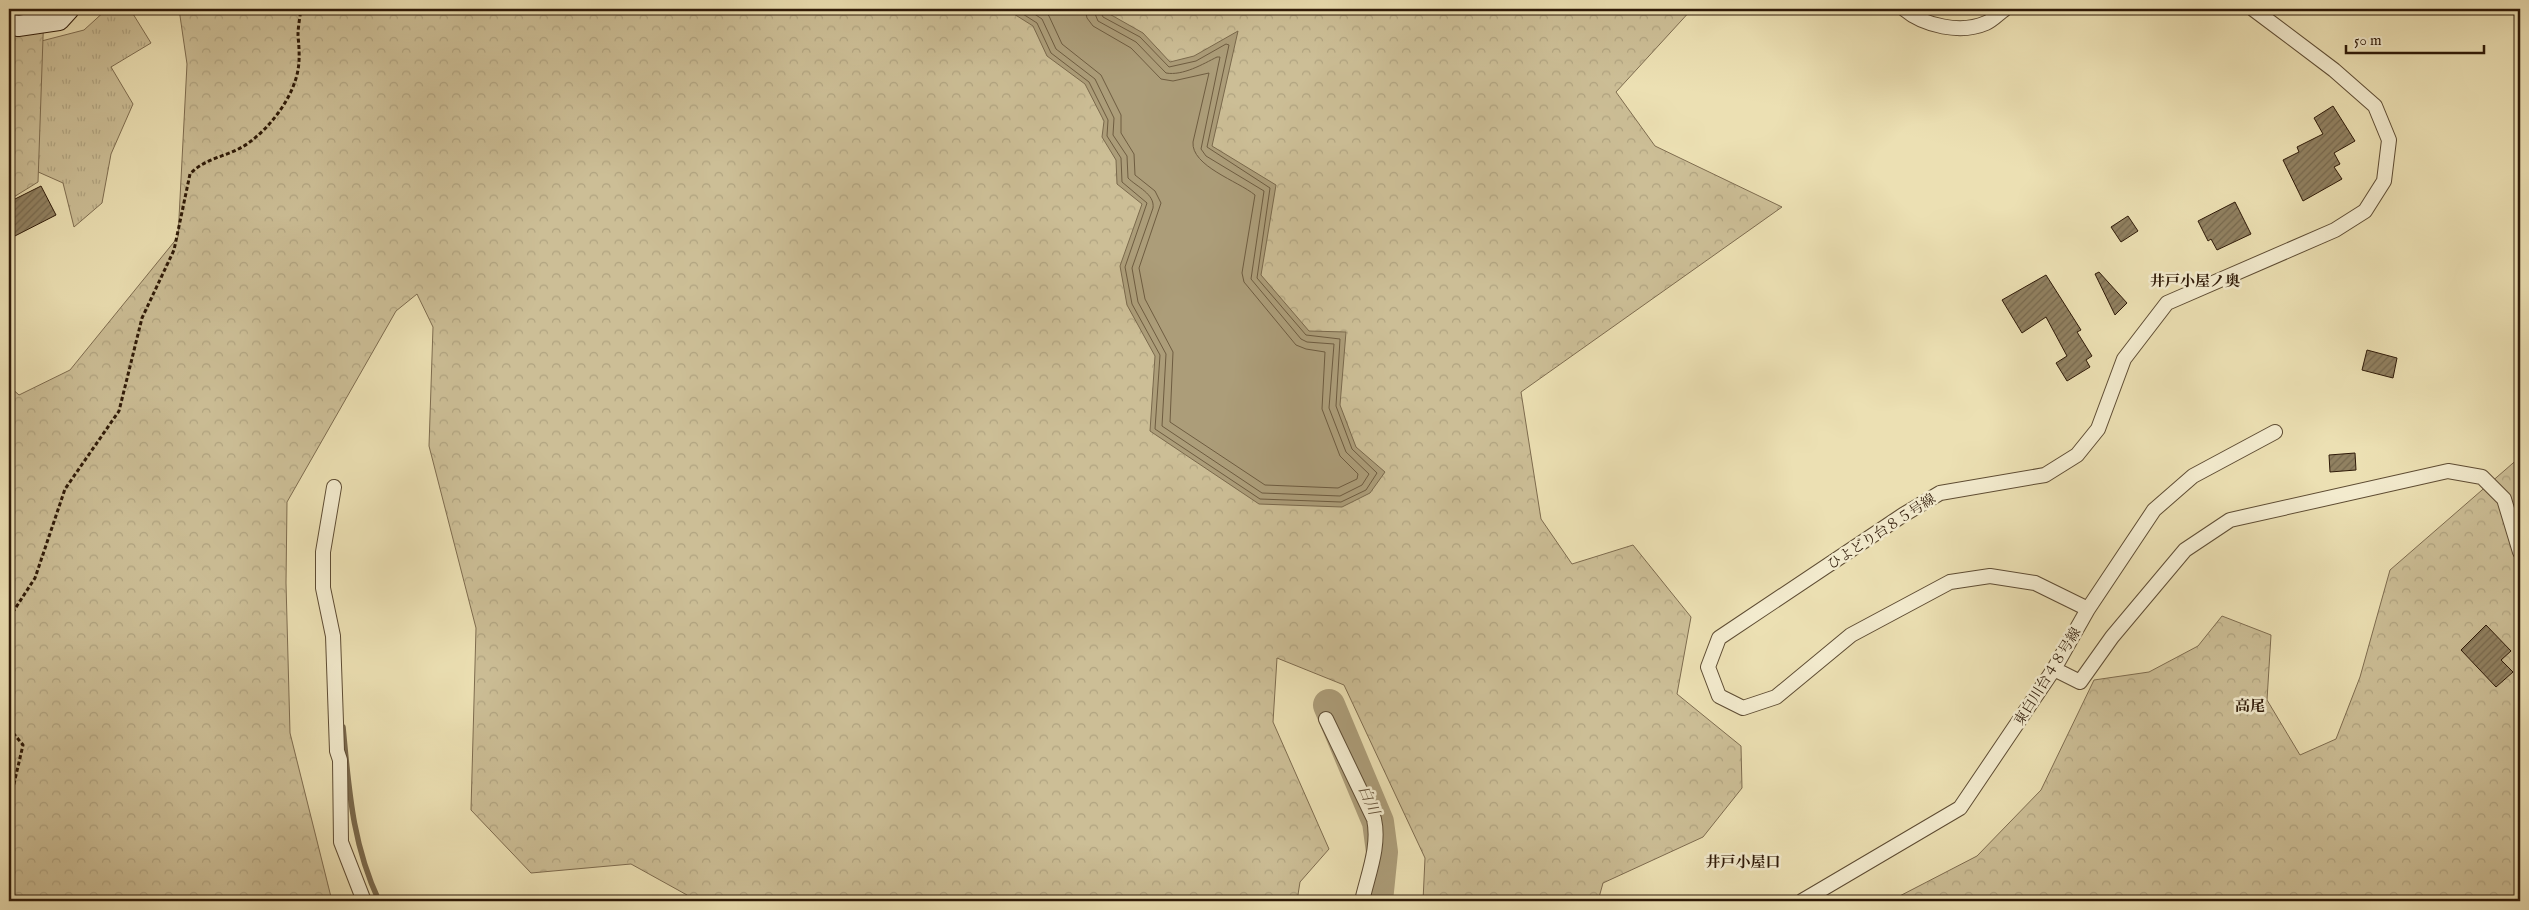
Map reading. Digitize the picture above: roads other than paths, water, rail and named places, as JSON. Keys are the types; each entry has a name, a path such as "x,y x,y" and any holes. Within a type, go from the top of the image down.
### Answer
{"street":[{"path":"9,24 18,26 59,20 69,9"},
{"path":"1904,9 1916,18 1950,29 1986,23 2005,9"},
{"name":"ひよどり台８５号線","path":"2088,608 2035,583 1990,576 1950,582 1851,635 1776,697 1743,708 1719,696 1708,667 1719,638 1903,515 1940,493 2046,475 2077,455 2098,429 2124,359 2167,303 2335,230 2365,211 2384,181 2389,140 2374,106 2334,70 2253,9"},
{"name":"東白川台４８号線","path":"1802,901 1960,808 2054,669 2088,608 2154,510 2193,476 2275,432"},
{"path":"2054,669 2080,682 2112,637 2186,550 2230,520 2448,471 2482,477 2504,499 2520,552"},
{"path":"334,487 323,552 323,588 333,636 337,751 340,760 341,842 364,901"},
{"path":"1326,719 1374,819 1376,828 1376,845 1362,901"}],"water":[{"path":"1006,9 1103,9 1143,33 1170,62 1194,56 1238,31 1212,146 1276,185 1261,275 1309,331 1346,332 1340,405 1356,447 1385,472 1370,493 1342,507 1259,504 1150,431 1155,356 1127,305 1120,266 1142,204 1117,184 1116,160 1102,137 1104,121 1085,84 1047,56 1033,26"}],"waterway":[{"name":"白川","path":"1329,705 1378,822 1382,852 1377,901"},
{"path":"343,727 350,794 357,837 379,901"}],"district":[{"name":"井戸小屋ノ奥","path":"2195,281"},
{"name":"高尾","path":"2250,706"},
{"name":"井戸小屋口","path":"1743,862"}]}
